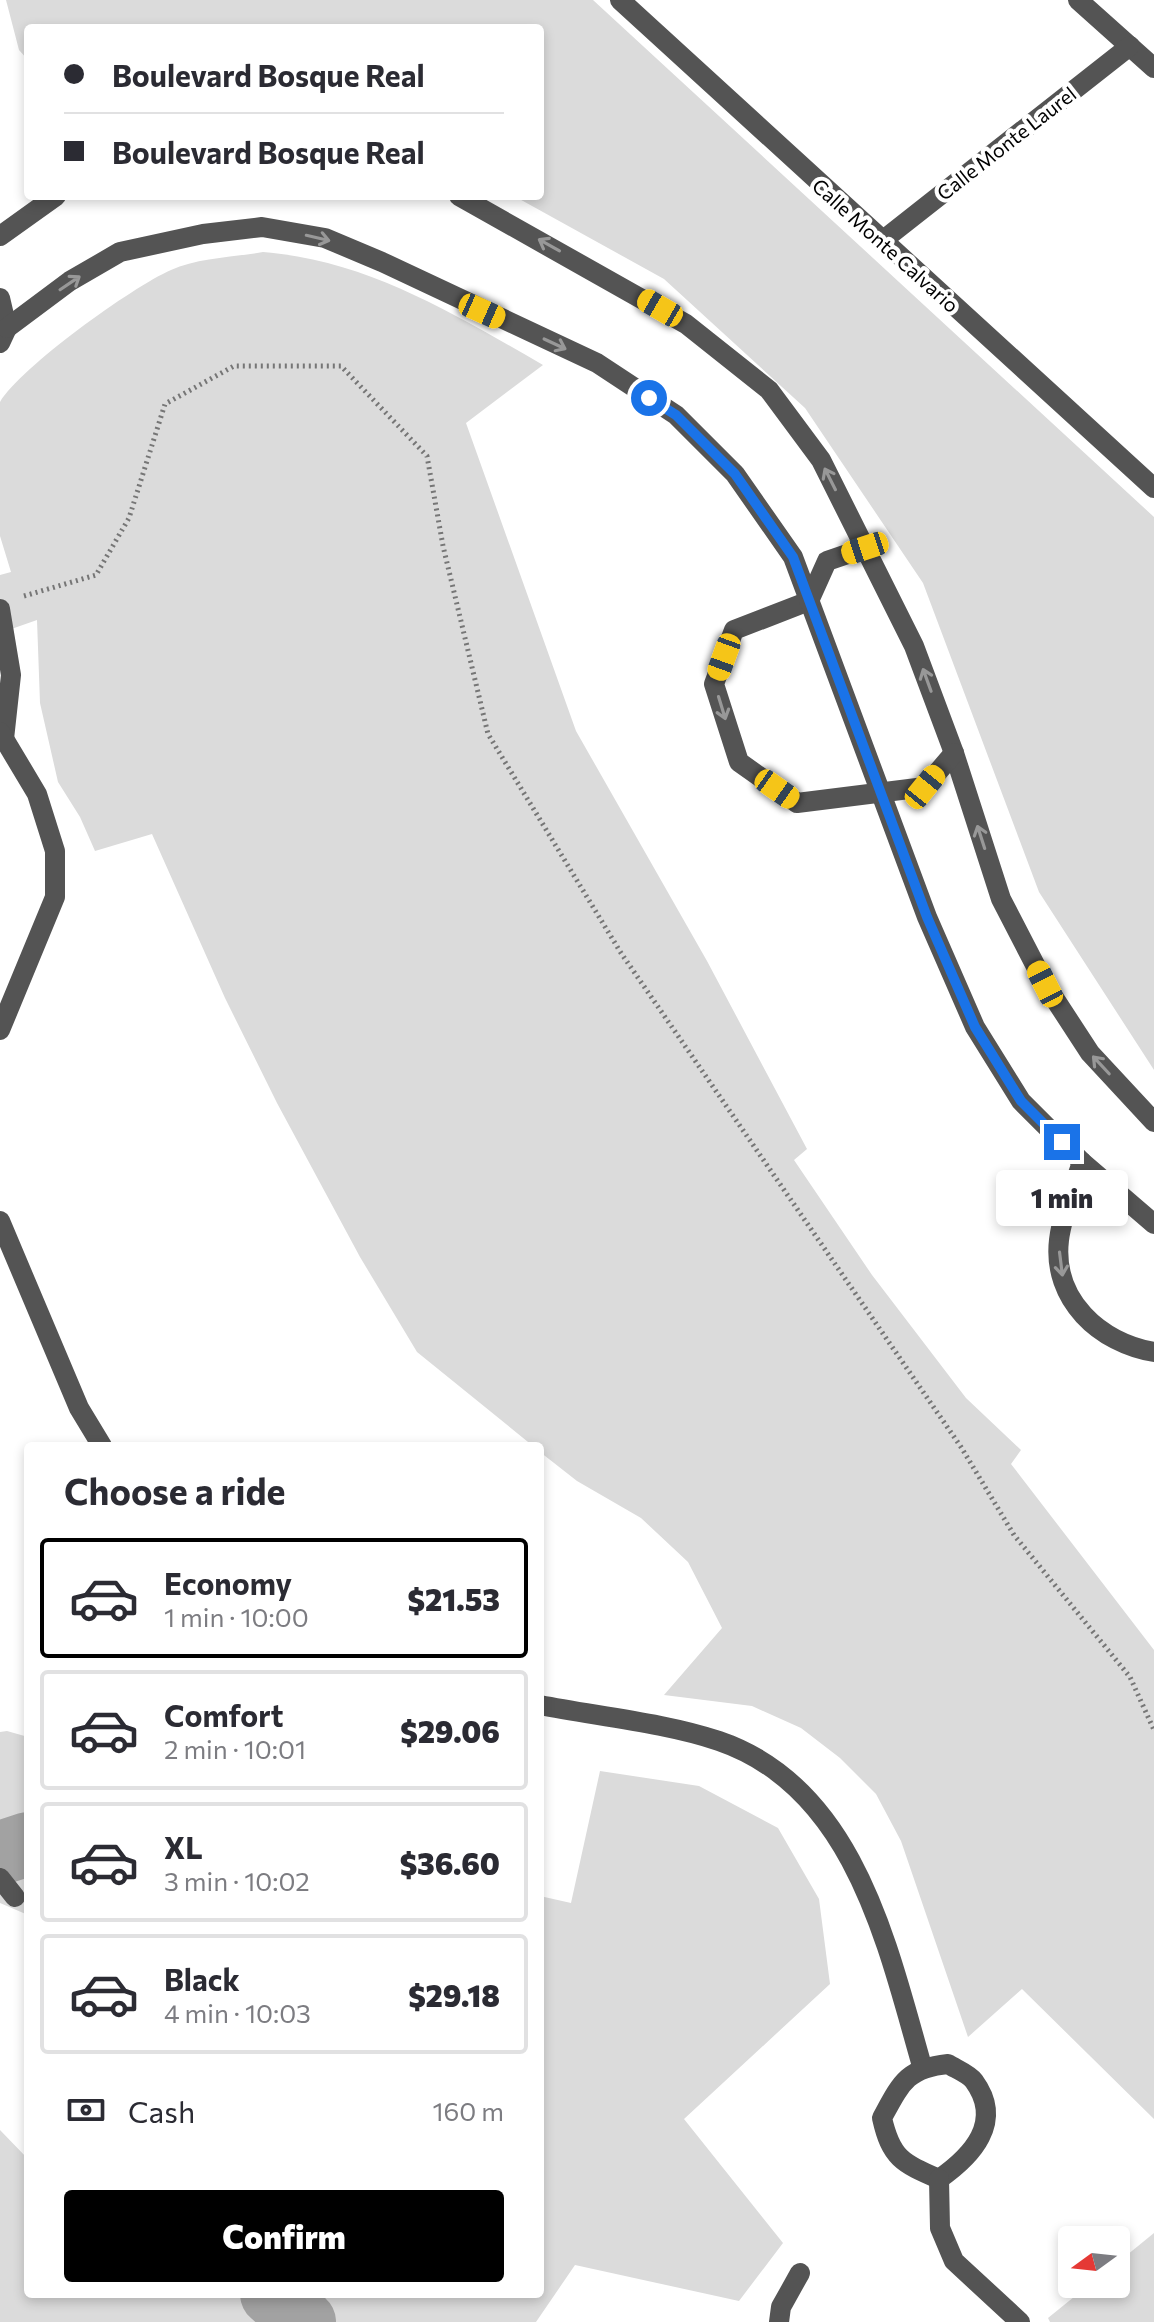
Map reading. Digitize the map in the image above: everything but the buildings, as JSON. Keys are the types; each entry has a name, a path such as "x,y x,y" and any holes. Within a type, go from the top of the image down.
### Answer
{"street":[{"name":"Calle Monte Calvario","path":"620,0 1154,488"},
{"path":"1078,0 1154,68"},
{"name":"Calle Monte Laurel","path":"882,241 1130,46"},
{"path":"0,236 50,200"},
{"path":"466,200 686,324 769,390 821,460 914,646 954,753 1001,899 1045,984 1090,1053 1154,1122"},
{"path":"3,335 70,281 120,252 203,234 262,227 325,238 597,363 676,415 735,474 793,557 927,917 975,1027 1021,1101 1082,1162 1154,1224"},
{"path":"0,298 3,335"},
{"path":"865,548 827,561 809,601 734,630 714,684 739,762 797,803 884,795 925,787 954,753"},
{"path":"0,1030 55,897 55,851 37,794 2,735 11,675 7,604"},
{"path":"1082,1162 1058,1243 1063,1282 1074,1306 1098,1331 1128,1348 1154,1352"},
{"path":"0,1221 72,1394 100,1442"},
{"path":"544,1706 719,1741 777,1769 818,1810 853,1863 882,1928 922,2066"},
{"path":"0,1878 15,1897"},
{"path":"948,2064 974,2079 986,2108 981,2138 968,2159 939,2179 909,2166 889,2148 882,2118 898,2088 922,2066 948,2064"},
{"path":"939,2179 940,2228 954,2261 1020,2322"},
{"path":"779,2322 781,2307 800,2273"}],"path":[{"path":"7,604 96,575 129,518 165,404 234,366 341,366 427,456 443,546 488,734 621,953 961,1447 1014,1535 1130,1677 1154,1730"}],"shaded area":[{"path":"6,0 593,0 1154,517 1154,1070 1039,892 923,583 805,408 664,279 521,200 544,200 544,24 24,24 24,56 19,50"},
{"path":"263,252 338,266 409,292 543,365 466,423 576,731 707,961 807,1149 794,1160 872,1275 966,1398 1021,1450 1011,1464 1154,1650 1154,2119 1022,1989 968,2037 901,1841 876,1794 840,1758 801,1728 752,1706 664,1695 722,1628 688,1562 641,1518 577,1481 544,1455 544,1442 528,1442 417,1352 360,1257 277,1103 225,998 152,834 95,851 80,817 58,782 40,703 37,620 0,633 0,575 11,572 0,536 0,402 30,369 105,310 171,270 216,258"},
{"path":"0,1732 24,1736 24,1913 0,1903"},
{"path":"600,1771 699,1786 778,1828 819,1899 830,1984 684,2119 783,2243 739,2301 575,2265 536,2322 0,2322 0,2130 24,2155 24,2298 544,2298 544,1897 571,1903"},
{"path":"1154,2233 1154,2322 1050,2322 1048,2318 1073,2298 1130,2298 1130,2253"}],"waterway":[{"path":"0,1853 24,1845"},
{"path":"277,2298 304,2322"}],"route":[{"path":"649,398 676,415 735,474 793,557 927,917 975,1027 1021,1101 1062,1142"}]}
